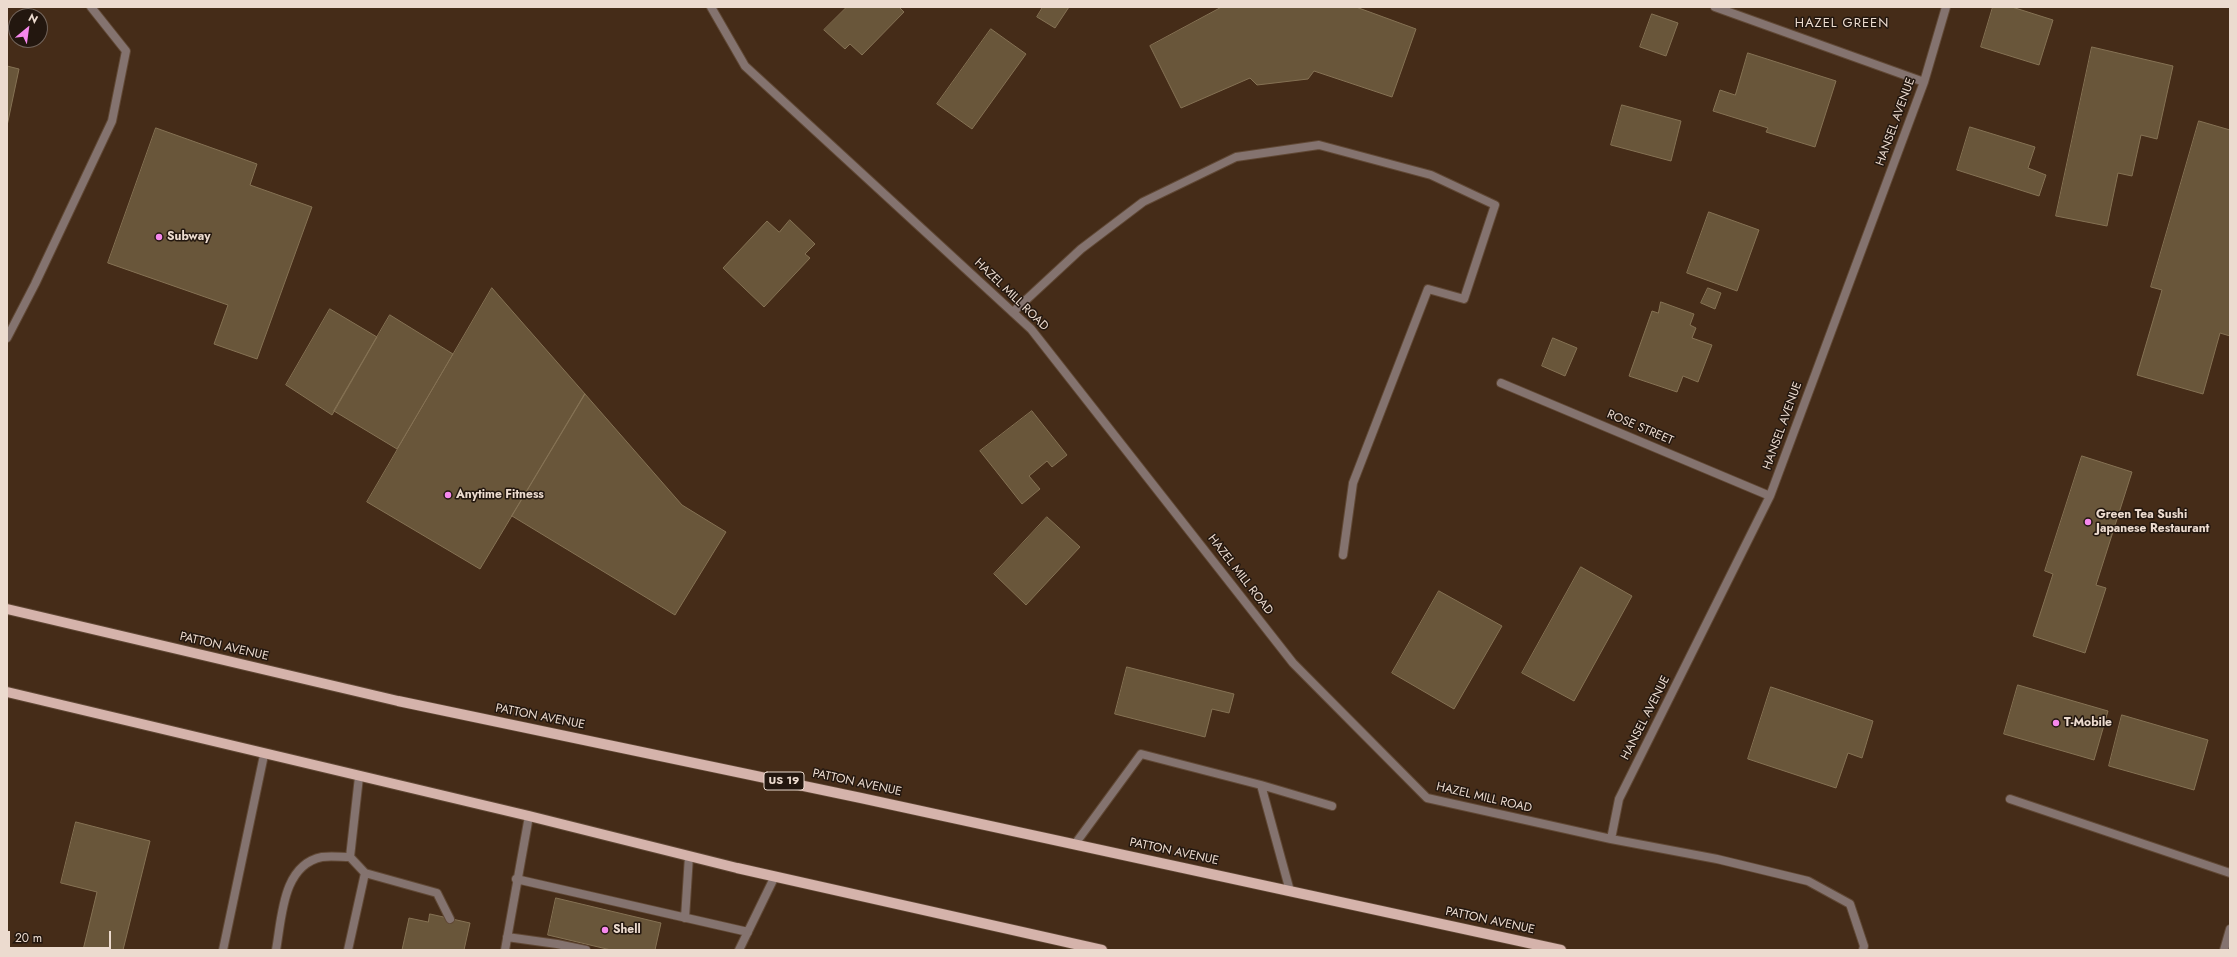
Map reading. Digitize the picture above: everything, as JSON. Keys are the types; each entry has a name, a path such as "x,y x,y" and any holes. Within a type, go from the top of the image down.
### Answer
{"main road":[{"name":"PATTON AVENUE","path":"7,608 398,701 627,748 1562,950"},
{"path":"7,692 264,755 529,816 689,856 1102,950"}],"street":[{"path":"7,338 35,284 112,121 126,50 91,7"},
{"name":"HAZEL MILL ROAD","path":"711,7 744,66 1031,329 1293,663 1427,798 1611,839 1717,859 1808,881 1850,904 1864,950"},
{"path":"1715,7 1924,82"},
{"name":"HANSEL AVENUE","path":"1611,839 1619,799 1770,496 1924,82 1946,7"},
{"path":"1013,312 1081,249 1143,202 1236,157 1319,145 1431,175 1495,206 1464,299 1428,288 1353,482 1343,555"},
{"name":"ROSE STREET","path":"1501,383 1770,496"},
{"path":"1075,844 1142,754 1261,785 1332,806"},
{"path":"223,950 264,755"},
{"path":"350,858 359,777"},
{"path":"1261,785 1290,891"},
{"path":"2010,800 2230,873"},
{"path":"505,950 516,879 529,816"},
{"path":"685,918 689,856"},
{"path":"276,950 289,885 299,869 322,858 350,858 365,873 437,893 450,919"},
{"path":"348,950 365,873"},
{"path":"739,950 775,876"},
{"path":"516,879 748,932"},
{"path":"2224,950 2230,929"},
{"path":"507,938 556,947 586,950"}],"building":[{"path":"847,7 899,7 904,12 862,55 850,44 845,49 824,30"},
{"path":"1043,7 1069,7 1055,28 1037,17"},
{"path":"1222,7 1356,7 1416,29 1392,97 1314,71 1308,79 1257,85 1250,78 1181,108 1150,46"},
{"path":"1993,7 2012,7 2053,20 2039,65 1981,47"},
{"path":"1652,14 1678,23 1666,56 1640,47"},
{"path":"991,29 1026,54 972,129 937,104"},
{"path":"2092,47 2173,66 2157,139 2141,135 2132,176 2118,173 2107,226 2056,216"},
{"path":"1748,53 1836,81 1815,147 1766,132 1768,128 1713,111 1720,90 1735,95"},
{"path":"7,66 19,69 7,126"},
{"path":"1622,105 1681,121 1671,161 1611,145"},
{"path":"2199,121 2230,130 2230,336 2220,333 2203,394 2137,375 2162,290 2151,287"},
{"path":"1970,127 2035,147 2028,168 2046,175 2039,196 1957,170"},
{"path":"156,128 257,164 250,185 312,207 257,359 214,344 228,305 108,263"},
{"path":"1709,212 1759,230 1737,291 1687,273"},
{"path":"790,220 815,244 805,254 810,258 764,307 723,268 767,221 779,232"},
{"path":"492,288 585,394 480,569 367,502"},
{"path":"1708,288 1721,293 1715,309 1701,303"},
{"path":"1661,302 1694,314 1690,325 1696,328 1692,338 1712,345 1698,382 1683,376 1677,392 1629,376 1652,311 1658,313"},
{"path":"330,309 377,337 332,415 286,385"},
{"path":"390,315 453,354 397,449 334,411"},
{"path":"1553,338 1577,348 1565,376 1542,366"},
{"path":"585,394 682,505 726,532 675,615 512,516"},
{"path":"1032,411 1067,455 1052,467 1047,461 1029,476 1040,489 1022,504 980,451"},
{"name":"Green Tea Sushi Japanese Restaurant","path":"2082,456 2132,472 2096,585 2106,588 2085,653 2033,636 2053,574 2045,571"},
{"path":"1047,517 1080,547 1026,605 994,574"},
{"path":"1581,567 1632,596 1574,701 1522,673"},
{"path":"1439,591 1502,626 1454,709 1392,673"},
{"path":"1127,667 1234,694 1229,713 1212,709 1205,737 1115,714"},
{"name":"T-Mobile","path":"2018,685 2108,711 2094,760 2004,734"},
{"path":"1771,687 1873,721 1862,758 1848,753 1836,788 1748,759"},
{"path":"2122,715 2208,740 2194,790 2109,766"},
{"path":"76,822 150,841 123,950 83,950 97,892 61,883"},
{"path":"556,898 661,923 655,950 611,950 548,935"},
{"path":"430,914 470,923 464,950 402,950 409,918 428,922"}],"place":[{"name":"Subway","path":"159,237"},
{"name":"Anytime Fitness","path":"448,495"},
{"name":"Green Tea Sushi Japanese Restaurant","path":"2088,522"},
{"name":"T-Mobile","path":"2056,723"},
{"name":"Shell","path":"605,930"}],"district":[{"name":"HAZEL GREEN","path":"1842,24"}]}
